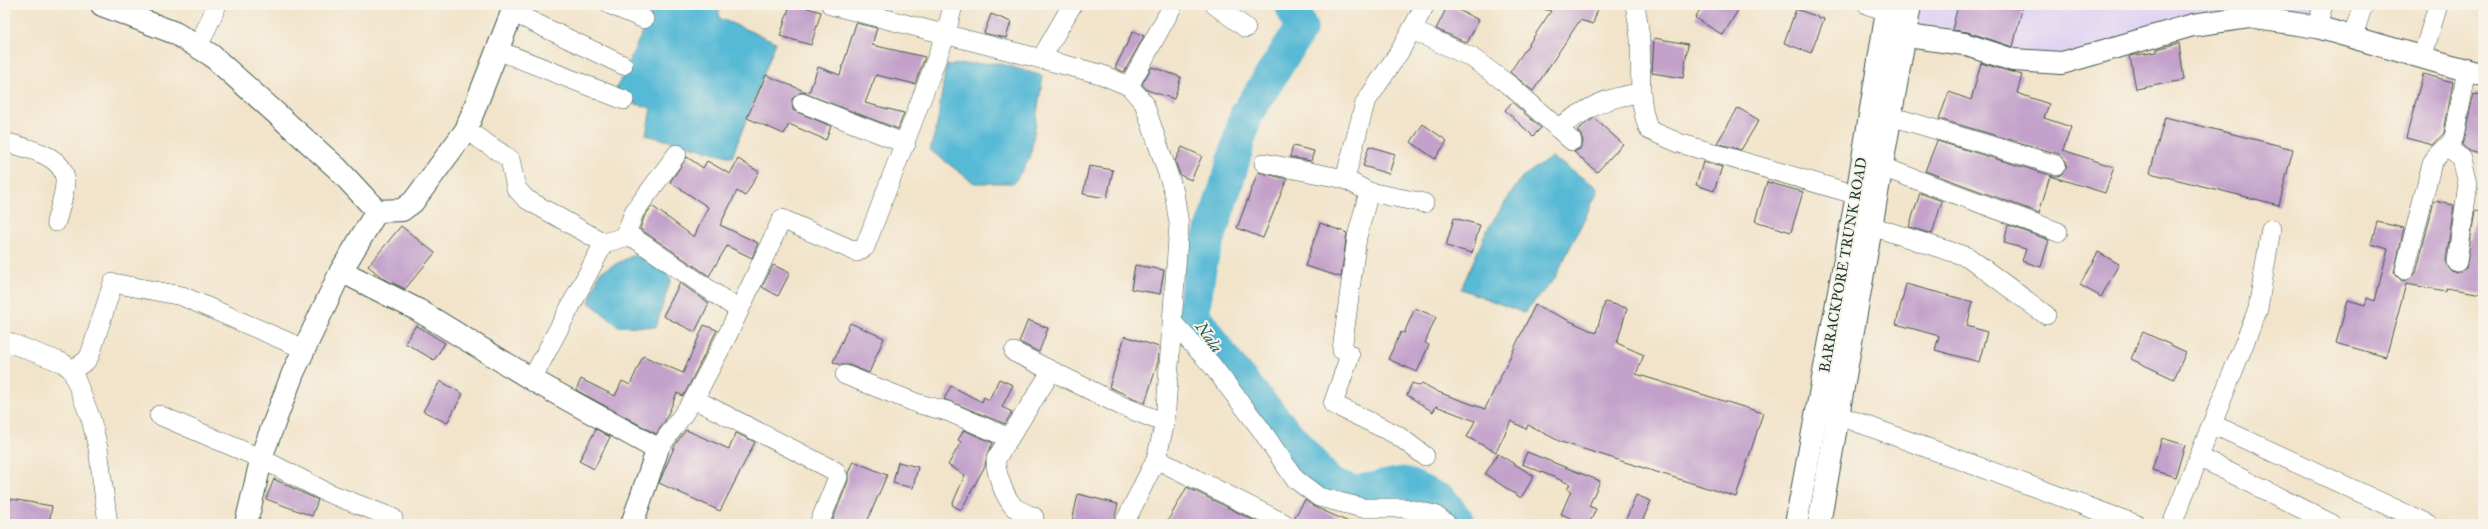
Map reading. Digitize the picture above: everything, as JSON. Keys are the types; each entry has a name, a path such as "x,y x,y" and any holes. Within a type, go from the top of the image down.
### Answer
{"street":[{"path":"102,5 175,33 198,46 256,94 337,168 377,211 402,210 413,202 466,130 514,9 623,65"},
{"path":"198,46 217,5"},
{"path":"612,5 644,19"},
{"path":"832,5 877,10 946,34 1100,74 1129,86 1144,103 1174,192 1179,224 1165,423 1156,459 1124,524"},
{"path":"632,524 657,451 694,399 739,310 782,219 857,252 863,250 906,144 946,34 953,5"},
{"path":"1041,59 1072,5"},
{"path":"1129,86 1173,5"},
{"path":"1215,5 1246,28"},
{"path":"1345,179 1365,103 1400,52 1425,5"},
{"path":"1635,5 1640,39 1640,93 1642,113 1649,130 1678,143 1857,195"},
{"name":"BARRACKPORE TRUNK ROAD","path":"1796,524 1857,195 1894,34 1910,5"},
{"path":"2317,27 2323,5"},
{"path":"2353,36 2362,5"},
{"path":"2422,58 2438,5"},
{"name":"BARRACKPORE TRUNK ROAD","path":"1819,524 1890,116 1894,34 1881,7"},
{"path":"1894,34 1964,44 2013,60 2062,63 2193,25 2249,17 2317,27 2353,36 2475,73 2454,137 2448,148 2436,156 2432,163 2405,270"},
{"path":"1412,30 1472,57 1513,88 1572,141"},
{"path":"497,50 624,100"},
{"path":"1557,128 1596,104 1613,96 1640,93"},
{"path":"802,103 906,144"},
{"path":"1890,116 2056,165"},
{"path":"466,130 510,159 516,188 520,194 604,243"},
{"path":"5,142 48,157 64,172 65,181 56,222"},
{"path":"2448,148 2462,159 2468,184 2457,262"},
{"path":"625,237 634,212 677,154"},
{"path":"1264,163 1345,179 1369,192 1424,203"},
{"path":"1882,167 2058,232"},
{"path":"1369,192 1357,236 1342,350 1350,355 1333,404 1397,435 1425,456"},
{"path":"246,524 262,459 304,349 341,271 377,211"},
{"path":"1871,226 1968,257 2046,315"},
{"path":"2172,524 2258,309 2271,229"},
{"path":"532,379 604,243 625,237 634,238 739,310"},
{"path":"341,271 418,310 532,379 652,446 657,451"},
{"path":"72,370 86,361 90,355 113,284 182,296 304,349"},
{"path":"1173,324 1211,364 1296,479 1319,497 1363,508 1404,508 1435,516 1447,524"},
{"path":"5,342 63,363 72,370 91,419 98,448 108,524"},
{"path":"1014,352 1051,372 1122,406 1165,423"},
{"path":"1034,517 1014,507 1009,500 997,468 996,459 1051,372"},
{"path":"845,375 919,404 951,412 1009,438"},
{"path":"694,399 835,470 838,478 819,524"},
{"path":"1817,408 2136,524"},
{"path":"159,415 262,459 326,492 393,518"},
{"path":"2212,424 2428,524"},
{"path":"2199,457 2332,524"},
{"path":"1156,459 1285,524"}],"shaded area":[{"path":"1918,5 2319,5 2316,19 2254,7 2191,17 2063,60 1914,28"}],"water":[{"path":"655,5 719,5 719,18 776,42 732,157 646,135 651,108 612,98"},
{"path":"998,63 1043,76 1030,158 1014,183 974,183 930,150 937,125 946,65"},
{"path":"1552,157 1599,189 1555,278 1524,313 1461,289 1487,230 1522,177"},
{"path":"634,255 657,261 671,279 656,327 618,326 589,302 600,272"}],"building":[{"path":"790,5 797,5 821,12 811,45 780,36"},
{"path":"1448,5 1479,20 1467,43 1436,29"},
{"path":"1544,5 1599,5 1593,24 1580,20 1533,91 1510,72 1551,11 1543,9"},
{"path":"1703,5 1741,5 1723,35 1695,18"},
{"path":"1958,5 2007,5 2022,9 2013,47 1968,32 1952,30"},
{"path":"1796,9 1824,19 1811,53 1784,43"},
{"path":"991,14 1011,22 1006,38 984,33"},
{"path":"856,23 877,28 872,45 925,57 915,84 876,75 865,103 904,113 898,129 801,92 792,99 793,110 831,126 826,140 789,124 784,134 747,118 766,75 809,93 818,67 840,75"},
{"path":"1133,31 1144,36 1124,72 1115,68"},
{"path":"1654,38 1688,44 1683,78 1652,73"},
{"path":"2179,43 2184,80 2136,89 2130,56 2157,52 2157,49"},
{"path":"1981,63 2022,75 2017,93 2049,104 2044,118 2071,127 2063,150 2114,167 2105,193 2050,176 2039,213 1925,171 1937,141 2053,176 2059,176 2066,168 2067,162 2059,154 1939,119 1949,92 1971,100"},
{"path":"1152,67 1181,77 1174,99 1147,90 1142,84"},
{"path":"2423,74 2453,82 2444,133 2433,145 2406,138"},
{"path":"2474,94 2483,97 2483,155 2469,151 2462,145"},
{"path":"1512,102 1541,128 1533,136 1505,110"},
{"path":"1738,108 1759,120 1741,150 1717,143"},
{"path":"2165,117 2293,149 2279,205 2150,173"},
{"path":"1594,118 1623,144 1597,172 1574,152 1580,149 1583,143 1582,137 1577,130"},
{"path":"1423,124 1447,141 1435,159 1411,142"},
{"path":"1293,146 1314,151 1311,161 1290,157"},
{"path":"1369,146 1395,154 1389,174 1363,166"},
{"path":"1182,147 1202,156 1191,180 1180,175 1175,161"},
{"path":"687,157 703,168 707,161 730,174 738,159 759,172 745,196 737,191 720,225 758,243 752,258 727,246 709,276 640,229 644,217 652,206 694,237 708,207 670,182"},
{"path":"1703,162 1722,167 1714,191 1696,185"},
{"path":"1089,166 1113,170 1107,198 1083,194"},
{"path":"1258,172 1287,179 1263,238 1237,228"},
{"path":"1767,182 1803,192 1791,232 1755,221"},
{"path":"1920,193 1942,201 1932,234 1909,227"},
{"path":"2434,201 2454,205 2446,261 2450,270 2455,273 2466,268 2475,211 2483,212 2483,294 2446,288 2446,291 2406,284 2386,357 2336,343 2348,300 2365,305 2367,298 2375,301 2388,249 2371,244 2377,222 2404,228 2394,273 2402,281 2408,280 2416,273"},
{"path":"1454,218 1480,225 1472,253 1446,246"},
{"path":"1320,223 1347,233 1341,277 1305,266"},
{"path":"2008,225 2049,240 2041,267 2022,261 2026,249 2004,243"},
{"path":"401,226 435,253 405,289 384,279 368,266"},
{"path":"2098,252 2119,264 2101,297 2080,285"},
{"path":"773,265 790,273 778,296 762,287"},
{"path":"1135,265 1164,270 1160,294 1131,289"},
{"path":"680,283 709,303 695,332 663,316"},
{"path":"1906,284 1973,302 1967,326 1987,332 1979,362 1935,350 1939,336 1896,324"},
{"path":"1605,302 1627,308 1617,343 1644,355 1636,374 1763,413 1736,497 1561,442 1528,425 1526,429 1511,421 1496,452 1467,437 1475,421 1436,406 1433,412 1407,395 1412,383 1420,386 1422,383 1438,392 1485,409 1535,305 1596,333"},
{"path":"1415,308 1436,317 1425,343 1429,345 1417,372 1388,359 1401,332 1404,333"},
{"path":"1028,320 1048,328 1039,352 1019,342"},
{"path":"850,323 884,338 869,373 849,365 840,365 833,362"},
{"path":"416,325 445,343 434,360 405,343"},
{"path":"704,325 717,330 685,393 683,396 677,393 665,421 656,434 576,390 581,379 615,396 622,381 630,385 643,356 683,373"},
{"path":"2143,332 2186,352 2174,379 2131,359"},
{"path":"1125,336 1159,347 1158,362 1145,403 1109,387"},
{"path":"999,379 1013,385 1002,407 1012,412 1005,424 944,399 951,386 982,402 984,397 989,400"},
{"path":"440,381 463,394 447,423 423,411"},
{"path":"596,429 610,437 594,469 579,461"},
{"path":"686,430 729,449 736,433 755,442 720,511 659,483 675,445"},
{"path":"964,430 993,443 987,454 985,466 961,510 952,505 965,475 948,465 961,442 958,440"},
{"path":"2162,438 2185,445 2175,477 2152,470"},
{"path":"1527,452 1600,481 1589,506 1596,509 1589,524 1584,524 1561,514 1571,491 1567,489 1570,484 1522,464"},
{"path":"1498,454 1534,476 1521,498 1485,474"},
{"path":"853,461 887,475 866,524 831,524 848,481 848,473"},
{"path":"898,462 918,467 913,488 893,483"},
{"path":"274,479 318,500 312,516 266,499"},
{"path":"1187,487 1251,519 1260,524 1166,524"},
{"path":"1078,494 1118,504 1113,524 1082,524 1072,522"},
{"path":"1636,495 1651,501 1641,524 1624,524"},
{"path":"11,499 52,506 49,524 5,524"},
{"path":"1305,500 1313,506 1353,524 1296,524 1294,518"}],"waterway":[{"name":"Nala","path":"1291,5 1301,28 1246,115 1230,173 1201,262 1193,314 1229,366 1330,484 1355,492 1404,483 1442,501 1460,524"}]}
